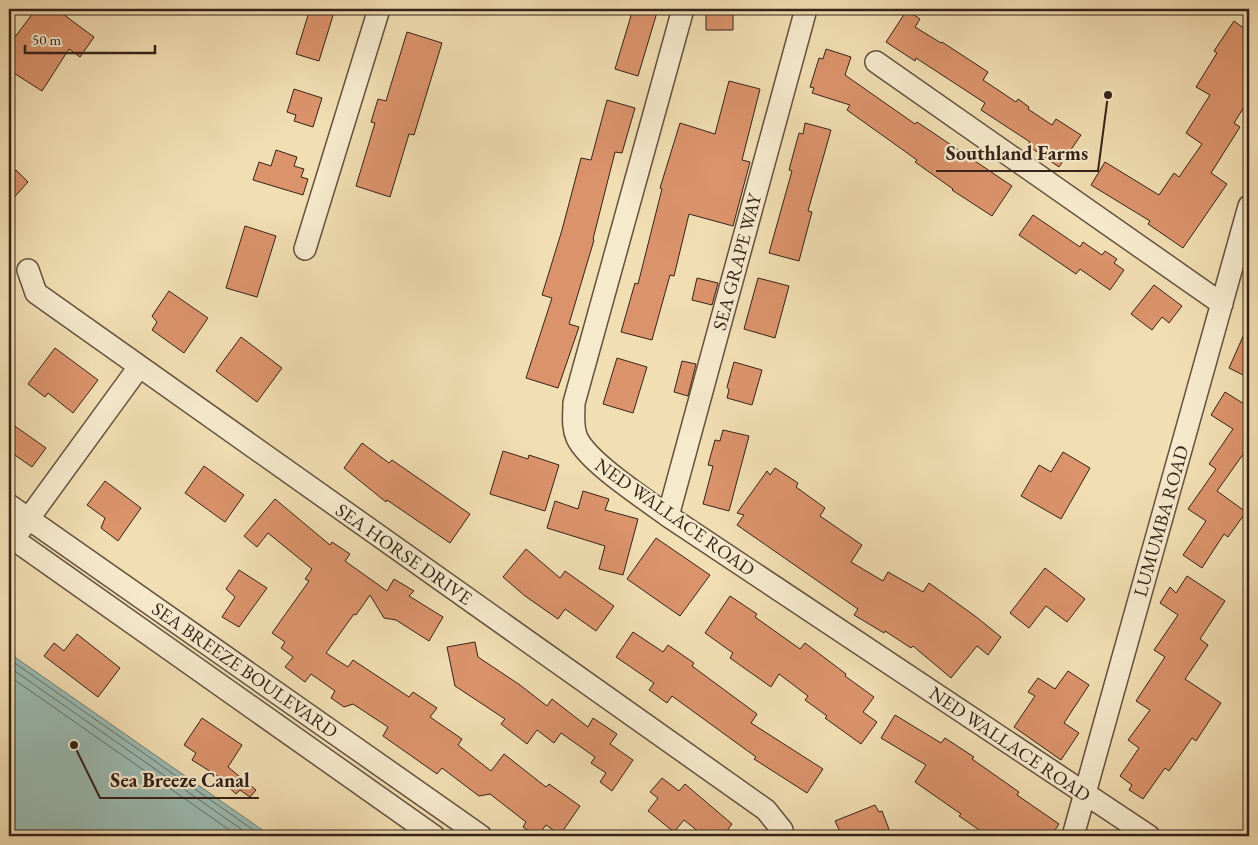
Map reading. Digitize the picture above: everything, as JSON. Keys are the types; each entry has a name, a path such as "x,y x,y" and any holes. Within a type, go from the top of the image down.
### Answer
{"street":[{"path":"306,249 379,9"},
{"name":"NED WALLACE ROAD","path":"682,9 574,404 573,421 576,436 584,451 668,516 1149,836"},
{"name":"SEA GRAPE WAY","path":"668,516 806,9"},
{"path":"876,62 1222,304"},
{"name":"LUMUMBA ROAD","path":"1073,836 1249,206"},
{"name":"SEA HORSE DRIVE","path":"28,270 36,293 766,810 782,830 783,836"},
{"path":"11,538 28,518 139,367"},
{"name":"SEA BREEZE BOULEVARD","path":"9,505 481,836"},
{"name":"SEA BREEZE BOULEVARD","path":"11,538 434,836"}],"water":[{"path":"9,653 271,836 9,836"}],"building":[{"path":"36,9 56,9 94,37 80,57 69,49 42,91 9,70 9,33 15,37"},
{"path":"310,9 335,9 319,61 296,54"},
{"path":"633,9 658,9 638,76 615,69"},
{"path":"706,9 733,9 733,30 706,30"},
{"path":"907,10 920,19 915,27 988,72 983,80 1016,102 1018,99 1029,107 1028,109 1052,125 1056,119 1081,135 1059,167 1027,145 1030,142 981,110 985,103 916,58 915,61 886,42"},
{"path":"1234,21 1249,32 1249,99 1234,123 1240,127 1211,173 1227,184 1183,248 1148,224 1150,221 1091,185 1105,162 1159,195 1174,173 1179,177 1202,144 1186,133 1210,95 1196,87 1217,53 1214,51"},
{"path":"407,32 442,43 414,135 409,134 390,197 356,186 375,123 371,122 378,99 386,101"},
{"path":"826,49 851,57 845,75 915,124 917,122 1012,186 992,216 952,190 915,162 917,160 847,110 850,105 812,93 814,88 810,87 819,58 823,59"},
{"path":"729,81 760,89 742,160 750,162 733,226 689,214 674,276 670,275 652,340 621,332 635,283 638,284 662,189 660,188 680,123 715,134"},
{"path":"294,89 322,98 313,127 294,121 296,115 287,112"},
{"path":"607,100 635,108 622,153 615,152 594,240 569,324 579,327 558,388 526,378 552,298 542,295 581,158 591,160"},
{"path":"805,123 831,130 808,211 812,212 799,261 769,253 792,171 789,170 799,133 803,134"},
{"path":"276,150 297,157 294,166 304,169 301,177 308,179 303,195 253,180 259,162 271,166"},
{"path":"16,170 28,182 9,203 9,178"},
{"path":"1033,215 1080,247 1083,242 1102,255 1105,251 1117,259 1114,263 1124,270 1110,290 1080,269 1076,274 1019,235"},
{"path":"245,226 276,236 257,297 226,288"},
{"path":"697,278 718,283 712,305 692,300"},
{"path":"758,278 789,286 775,338 744,329"},
{"path":"1154,285 1182,306 1169,323 1162,317 1152,330 1131,314"},
{"path":"169,291 208,318 184,353 152,330 157,322 152,316"},
{"path":"1249,323 1249,378 1229,368"},
{"path":"241,337 282,368 257,402 216,371"},
{"path":"55,348 98,380 73,413 48,393 45,397 28,384"},
{"path":"617,358 647,367 633,413 603,404"},
{"path":"682,361 696,364 688,396 674,392"},
{"path":"734,362 762,370 752,405 727,398 729,390 727,387"},
{"path":"1225,392 1249,407 1249,446 1217,491 1246,512 1228,537 1224,534 1202,568 1183,555 1206,521 1188,509 1216,469 1209,464 1233,429 1211,415"},
{"path":"9,422 46,448 32,467 9,451"},
{"path":"723,430 749,436 729,511 703,504 713,466 708,465 715,440 720,441"},
{"path":"362,443 389,463 392,460 470,514 450,543 387,500 386,502 344,468"},
{"path":"503,451 528,459 529,455 559,465 545,511 490,494"},
{"path":"1063,452 1090,468 1061,519 1021,496 1039,465 1051,472"},
{"path":"204,466 244,495 225,522 185,493"},
{"path":"775,468 798,483 796,487 825,508 820,516 862,545 851,562 883,581 888,572 923,592 929,583 1001,637 988,655 977,646 951,678 913,646 911,648 885,631 884,633 854,615 858,609 737,525 744,515 737,513 767,471 770,475"},
{"path":"105,481 141,508 118,541 101,528 105,518 87,505"},
{"path":"583,491 609,499 605,510 638,519 623,575 599,569 605,546 547,528 555,501 578,509"},
{"path":"275,499 330,545 332,542 350,554 345,561 387,591 394,579 414,591 409,596 443,617 429,641 396,620 384,618 370,595 326,653 348,667 353,660 409,697 413,692 437,708 430,717 462,739 458,745 491,771 504,754 546,787 549,784 580,806 560,835 546,825 536,836 523,827 526,822 490,794 479,796 442,768 437,774 383,736 388,727 353,704 344,707 331,698 335,691 311,674 305,682 285,667 293,657 281,648 285,642 272,633 309,581 305,579 312,569 268,533 257,547 244,536"},
{"path":"656,538 710,575 680,616 627,579"},
{"path":"526,549 560,578 565,571 614,606 596,631 565,609 558,619 525,596 503,577"},
{"path":"1045,568 1085,599 1067,622 1046,606 1029,628 1010,613"},
{"path":"239,570 267,588 239,627 222,617 235,597 226,589"},
{"path":"1187,576 1225,601 1200,639 1208,645 1185,679 1221,703 1196,741 1192,738 1169,771 1165,768 1143,799 1129,790 1132,785 1120,776 1139,748 1128,740 1150,710 1136,701 1165,657 1154,650 1178,615 1160,603 1170,587 1176,593"},
{"path":"730,596 757,614 755,617 800,649 805,643 874,697 863,712 877,722 861,744 825,718 827,716 805,700 808,696 779,674 771,687 730,658 733,653 705,633"},
{"path":"633,632 663,652 668,645 694,663 692,666 757,714 751,723 823,769 807,793 754,759 756,757 672,696 667,703 649,690 654,683 616,657"},
{"path":"77,634 120,668 98,697 44,656 54,643 64,651"},
{"path":"475,642 478,657 547,706 552,699 588,727 593,718 617,734 610,744 633,760 612,791 600,782 606,773 591,763 595,757 561,733 554,743 537,730 527,744 501,724 505,719 455,686 447,647"},
{"path":"1068,671 1089,685 1064,723 1079,733 1061,760 1014,727 1035,696 1028,692 1038,678 1055,689"},
{"path":"895,715 941,743 945,738 974,757 972,759 1019,792 1017,795 1059,824 1051,836 988,836 959,816 961,814 915,782 926,765 881,738"},
{"path":"202,718 242,745 228,767 256,790 250,797 240,790 236,794 225,784 227,782 192,760 196,753 184,745"},
{"path":"662,778 679,791 685,784 732,824 723,836 704,836 684,820 674,832 648,811 658,798 650,792"},
{"path":"875,805 879,812 882,811 890,832 880,836 842,836 835,821"}],"place":[{"name":"Southland Farms","path":"1108,95"},
{"name":"Sea Breeze Canal","path":"74,745"}]}
